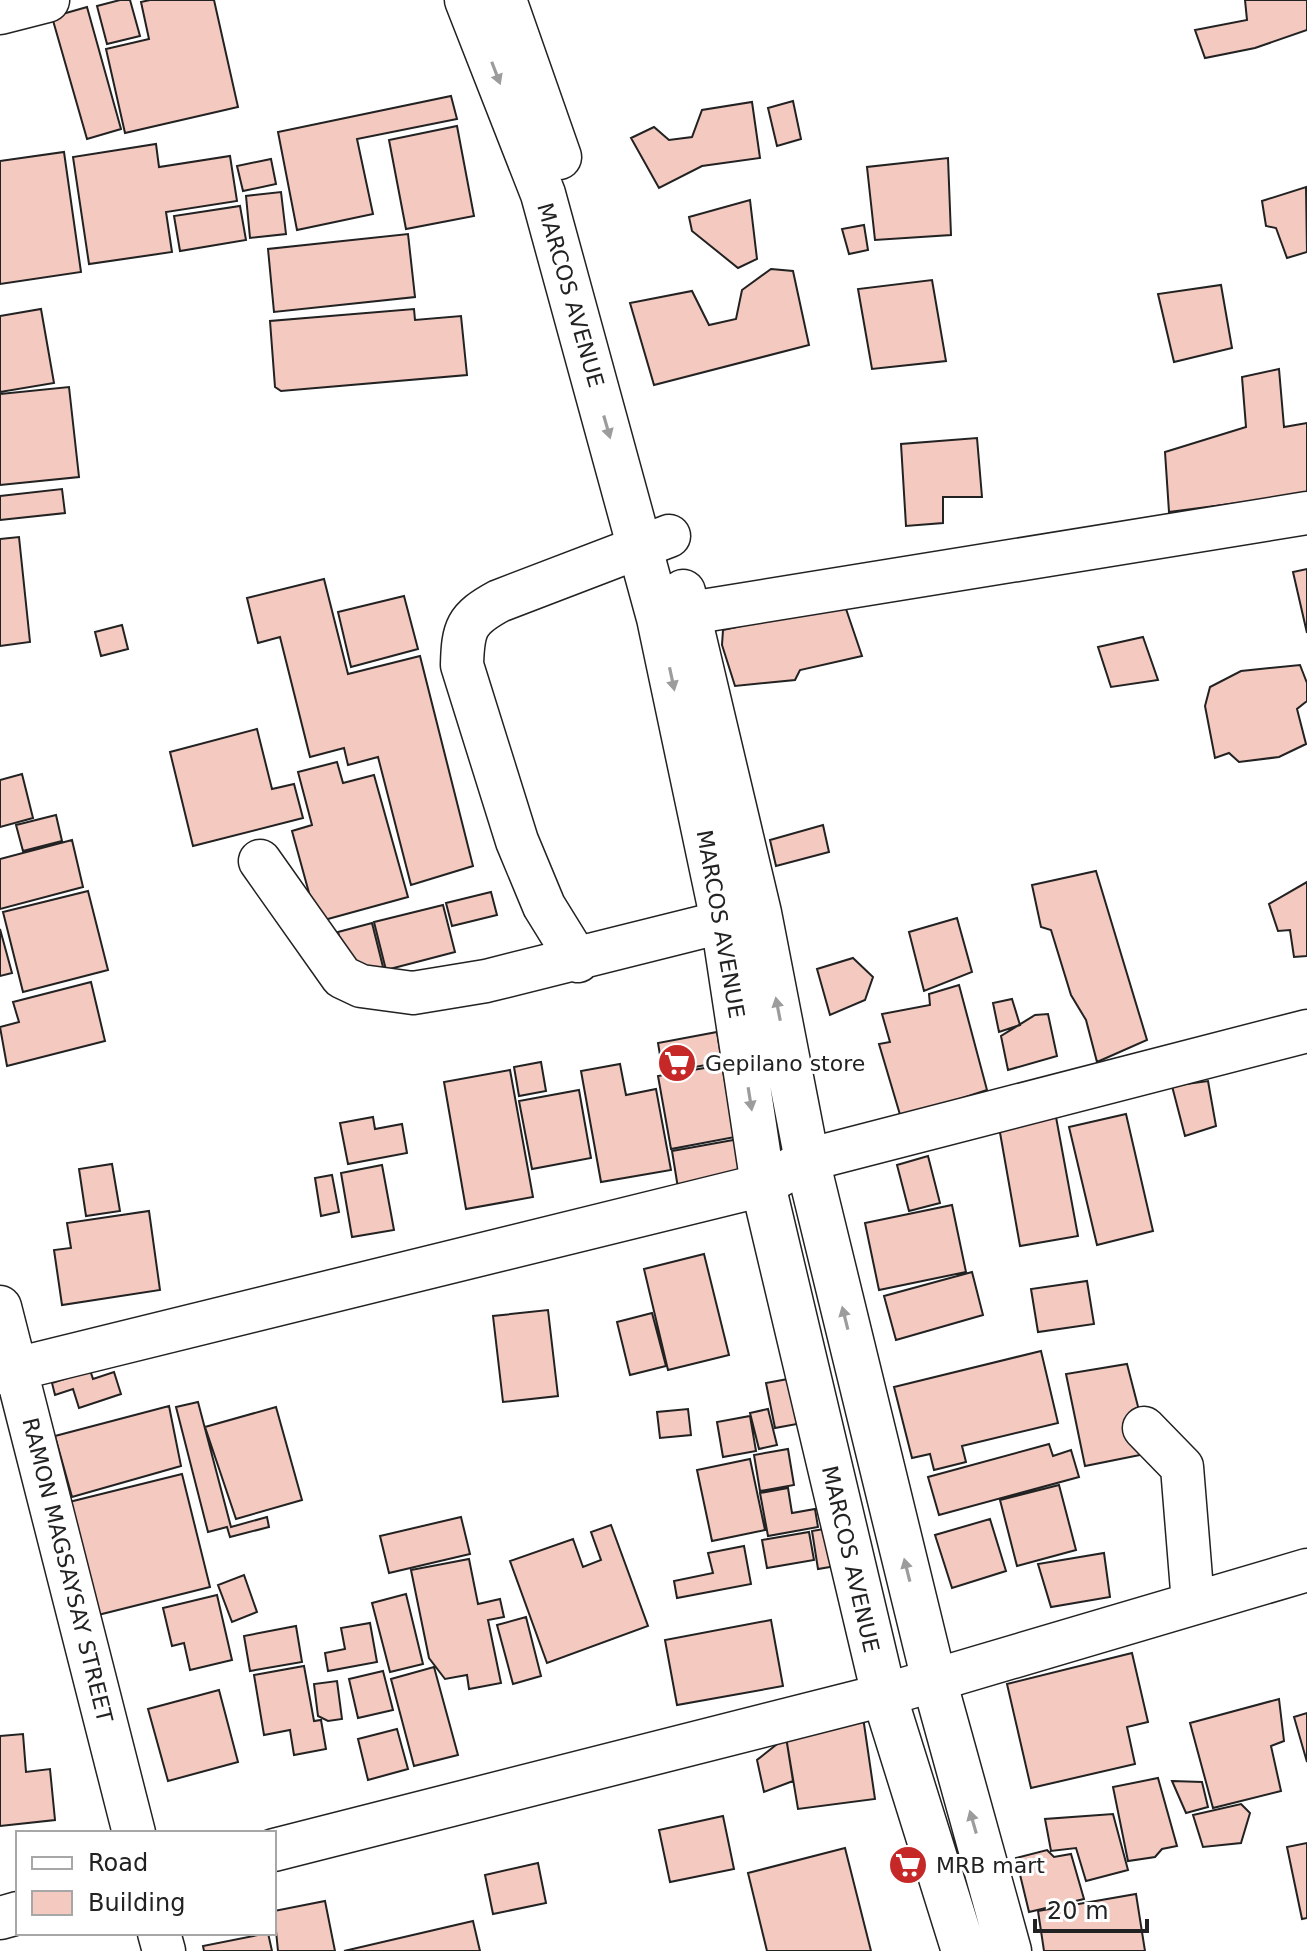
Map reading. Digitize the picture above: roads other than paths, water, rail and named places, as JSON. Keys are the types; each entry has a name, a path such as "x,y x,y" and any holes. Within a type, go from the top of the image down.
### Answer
{"main road":[{"name":"MARCOS AVENUE","path":"467,0 543,194 655,541"},
{"name":"MARCOS AVENUE","path":"504,0 569,186 674,616 741,917 807,1160 934,1680 1009,1951"},
{"name":"MARCOS AVENUE","path":"741,917 763,1185 884,1695 964,1951"}],"street":[{"path":"674,616 1307,513"},
{"path":"578,961 544,906 517,841 462,665 463,635 474,614 499,601 655,541"},
{"path":"260,861 331,965 353,984 413,993 578,961 741,917"},
{"path":"9,1370 763,1185 807,1160 1307,1031"},
{"name":"RAMON MAGSAYSAY STREET","path":"0,1307 9,1370 133,1831"},
{"path":"1144,1428 1182,1467 1193,1603"},
{"path":"276,1849 884,1695 1307,1570"}],"place":[{"name":"Gepilano store","path":"677,1063"},
{"name":"MRB mart","path":"908,1865"}]}
